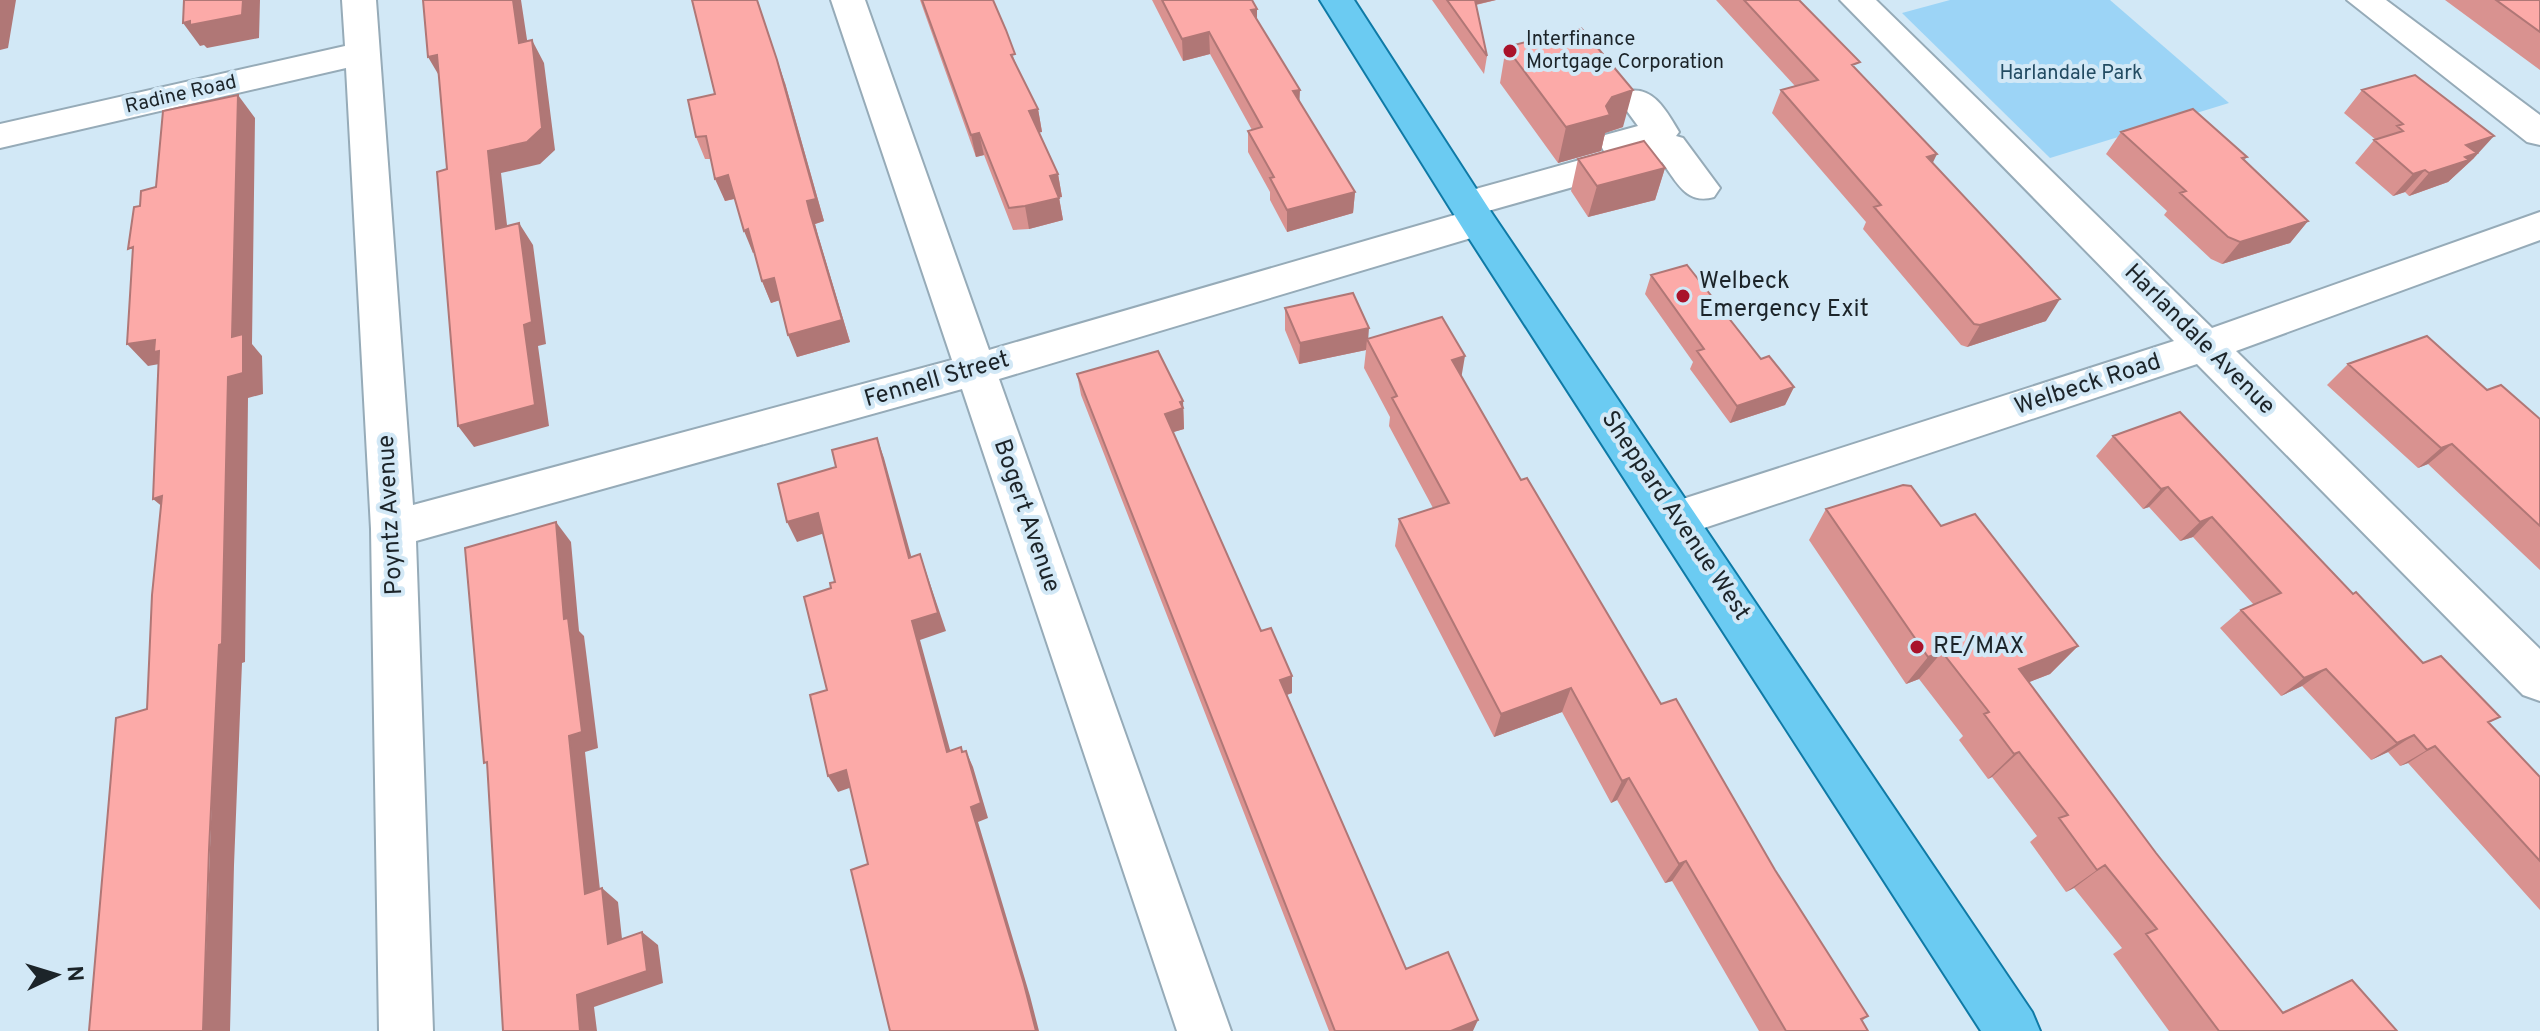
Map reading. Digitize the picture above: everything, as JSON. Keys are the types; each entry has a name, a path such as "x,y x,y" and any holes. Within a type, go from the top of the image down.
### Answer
{"main road":[{"name":"Sheppard Avenue West","path":"1337,0 1467,205 2013,1031"}],"street":[{"name":"Poyntz Avenue","path":"359,0 393,529 406,1031"},
{"name":"Bogert Avenue","path":"848,0 1204,1031"},
{"name":"Harlandale Avenue","path":"1857,0 2540,680"},
{"path":"2364,0 2540,133"},
{"name":"Radine Road","path":"0,136 362,53"},
{"path":"1467,205 1661,132 1637,100"},
{"path":"1467,205 1670,147 1701,188"},
{"name":"Fennell Street","path":"393,529 975,370 1467,205"},
{"name":"Welbeck Road","path":"1677,519 2206,346 2540,226"}],"green space":[{"name":"Harlandale Park","path":"1950,0 2110,0 2229,103 2050,158 1902,13"}],"building":[{"path":"184,0 243,0 242,15 190,25 190,21 183,23"},
{"path":"423,0 513,0 519,43 532,40 542,128 527,142 488,151 496,229 519,223 532,322 524,325 535,405 458,426 437,172 447,169 437,55 428,57"},
{"path":"692,0 757,0 816,199 807,201 842,320 788,335 774,278 762,281 748,229 744,231 728,175 715,179 706,136 696,137 688,100 715,94"},
{"path":"922,0 993,0 1015,54 1011,55 1038,109 1029,111 1058,174 1050,176 1059,198 1009,208 979,133 971,135"},
{"path":"1162,0 1252,0 1257,9 1251,10 1300,90 1293,91 1355,192 1287,210 1270,178 1274,177 1248,131 1262,127 1209,32 1182,39"},
{"path":"1447,0 1475,0 1487,56"},
{"path":"1744,0 1799,0 1860,62 1852,65 1937,154 1927,157 2060,299 1980,325 1974,324 1874,207 1881,205 1781,90 1818,80"},
{"path":"2496,0 2540,0 2540,32"},
{"path":"1581,28 1633,90 1612,97 1606,106 1610,115 1566,127 1506,47"},
{"path":"2415,75 2494,136 2466,145 2477,153 2465,157 2469,160 2429,173 2425,170 2413,174 2374,140 2403,131 2397,126 2403,124 2362,90"},
{"path":"238,95 232,337 243,334 243,373 228,377 222,644 219,645 203,1031 89,1031 116,718 147,709 152,595 162,496 153,499 159,351 154,352 155,340 127,344 133,247 128,249 134,207 140,206 141,191 156,187 163,111"},
{"path":"2193,109 2247,157 2242,158 2308,221 2240,242 2228,237 2180,193 2186,191 2121,132"},
{"path":"1644,141 1665,168 1597,186 1578,159"},
{"path":"1687,265 1761,359 1769,356 1794,387 1737,406 1697,351 1704,349 1651,275"},
{"path":"1353,293 1369,328 1300,343 1285,308"},
{"path":"1442,317 1465,356 1452,360 1521,480 1527,478 1661,704 1676,699 1775,870 1868,1016 1861,1019 1868,1031 1786,1031 1686,861 1679,864 1629,778 1622,781 1571,688 1501,714 1399,519 1449,503 1392,398 1397,396 1367,339"},
{"path":"2427,336 2487,390 2501,385 2540,419 2540,526 2452,444 2441,448 2348,364"},
{"path":"1158,351 1183,401 1180,402 1183,408 1165,414 1261,631 1271,628 1292,676 1280,680 1406,969 1448,952 1478,1020 1451,1031 1335,1031 1077,374"},
{"path":"2180,412 2423,663 2441,656 2500,717 2488,722 2540,777 2540,861 2435,746 2427,750 2414,735 2397,743 2326,669 2304,678 2241,610 2281,593 2212,517 2200,522 2168,487 2161,489 2113,436"},
{"path":"877,438 909,558 920,554 938,613 912,621 947,752 961,747 962,752 966,751 981,803 971,807 1036,1031 890,1031 851,870 868,864 846,770 828,776 810,695 827,690 804,597 831,588 830,583 835,582 818,513 787,522 778,484 836,467 832,450"},
{"path":"1903,485 1911,486 1941,526 1975,514 2078,646 2019,669 2156,853 2283,1013 2352,980 2397,1031 2219,1031 2146,934 2157,929 2105,865 2097,870 2059,818 2068,815 2019,752 2014,754 1984,714 1989,712 1942,652 1928,657 1826,509"},
{"path":"556,522 564,619 568,618 582,732 569,736 585,894 602,888 608,944 642,932 647,971 577,995 580,1031 503,1031 487,762 484,763 465,548"}],"place":[{"name":"Interfinance Mortgage Corporation","path":"1510,51"},
{"name":"Welbeck Emergency Exit","path":"1683,296"},
{"name":"RE/MAX","path":"1917,647"}]}
